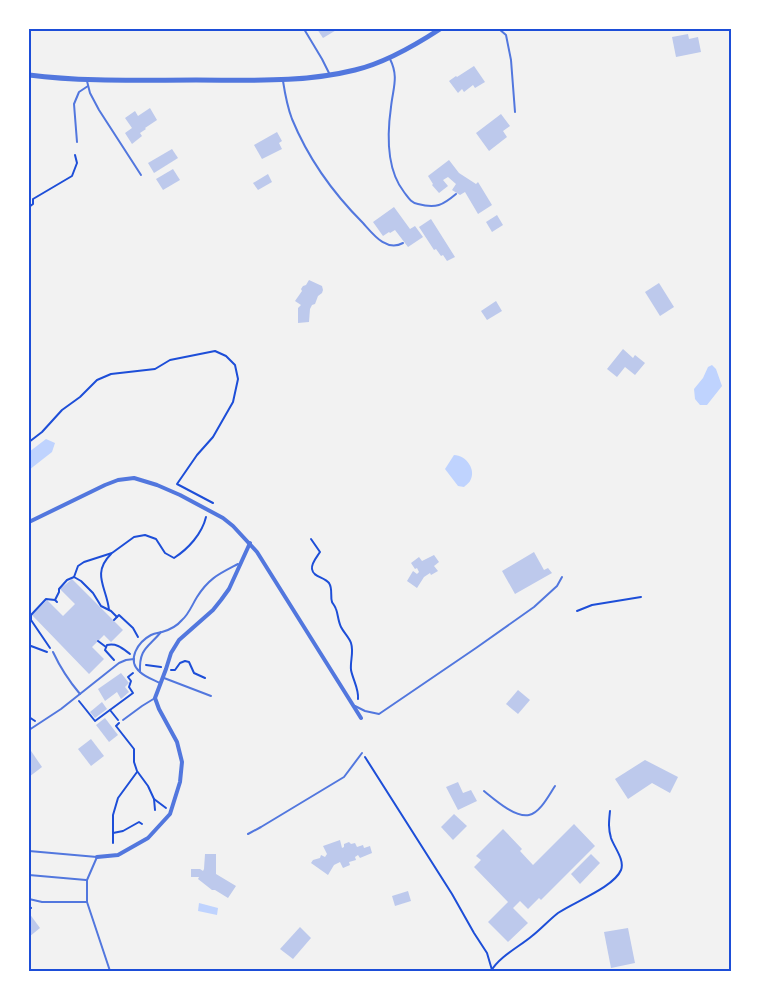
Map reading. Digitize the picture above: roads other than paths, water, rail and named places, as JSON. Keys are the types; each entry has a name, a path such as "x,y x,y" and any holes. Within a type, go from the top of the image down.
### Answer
{"street":[{"path":"29,75 126,80 283,79 330,75 356,70 388,59 440,29"},
{"path":"29,522 105,485 118,480 134,478 144,480 180,495 223,518 250,544 262,560 361,718"},
{"path":"97,857 118,855 148,838 170,814 180,782 182,762 176,742 154,698 160,683 169,670 171,653 179,640 213,610 229,589 250,544"}],"lane":[{"path":"304,29 330,75"},
{"path":"466,29 474,29"},
{"path":"499,29 506,35 511,60 515,112"},
{"path":"388,59 394,66 396,76 390,110 389,146 391,166 396,181 415,204 438,205 445,203 456,194"},
{"path":"86,79 90,93 99,110 141,175"},
{"path":"283,79 287,104 299,134 320,172 333,190 378,239 387,245 393,246 403,243"},
{"path":"77,142 74,104 79,92 88,86"},
{"path":"160,683 140,673 134,664 136,649 143,640 154,633 176,626 184,619 200,592 211,579 241,563"},
{"path":"354,706 365,712 379,714 534,607 557,586 562,576"},
{"path":"140,673 141,656 144,649 161,632"},
{"path":"52,652 70,683 80,694"},
{"path":"29,730 61,709 119,663 134,659"},
{"path":"163,678 211,696"},
{"path":"123,720 154,698"},
{"path":"248,834 344,776 362,753"},
{"path":"484,791 502,806 521,815 530,815 540,807 555,786"},
{"path":"29,851 97,857 87,880 87,902 110,971"},
{"path":"29,875 87,880"},
{"path":"29,899 42,902 87,902"}],"water":[{"path":"712,365 716,369 722,386 707,405 700,405 695,399 694,389 703,378 708,367"},
{"path":"46,439 55,443 52,452 29,470 29,452"},
{"path":"454,455 466,460 471,468 472,477 470,482 464,487 458,486 445,469"},
{"path":"199,903 218,908 217,915 198,911"}]}
